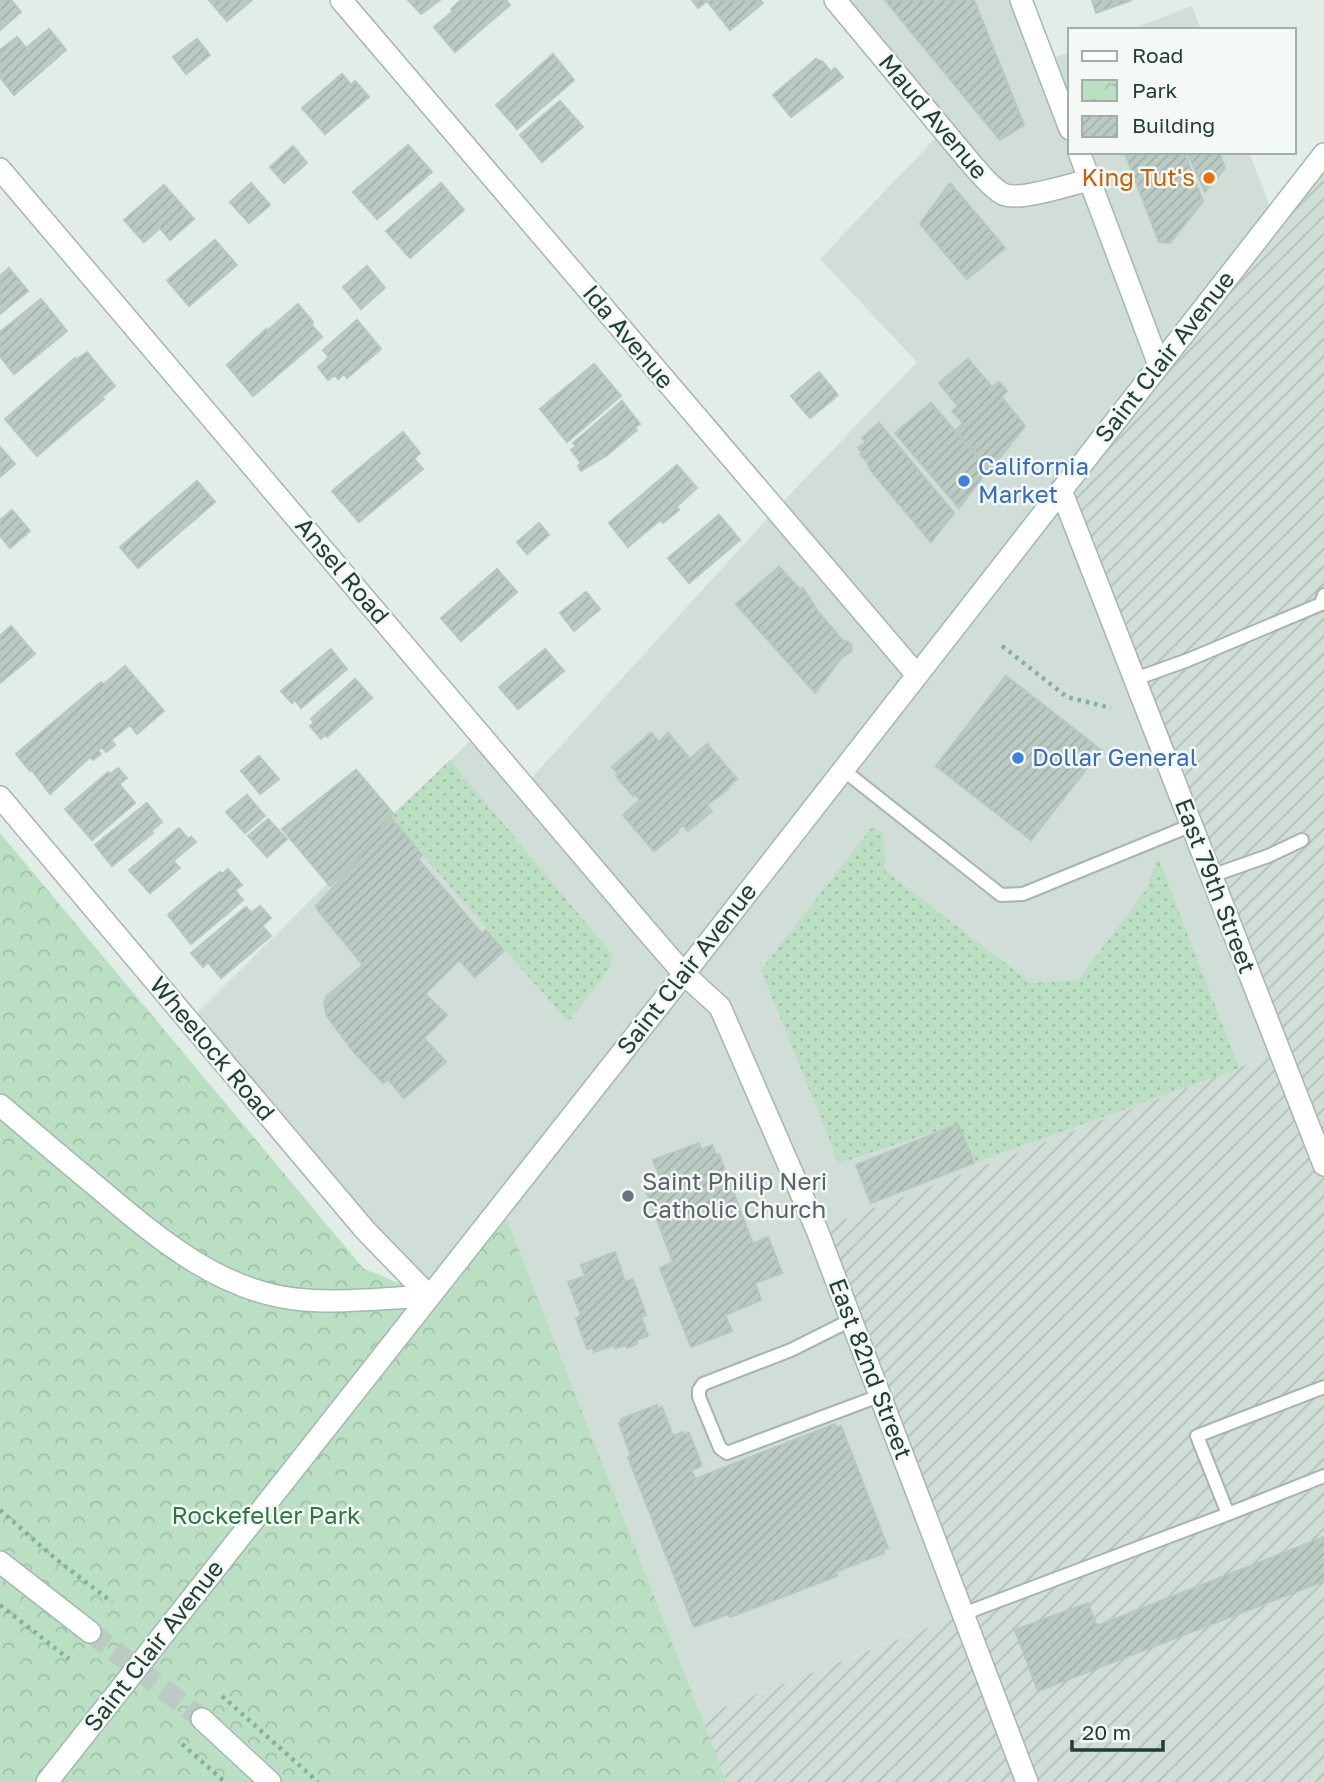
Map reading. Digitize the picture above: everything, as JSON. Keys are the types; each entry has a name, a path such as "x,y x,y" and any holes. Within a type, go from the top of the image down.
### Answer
{"street":[{"name":"Ida Avenue","path":"341,0 916,674"},
{"name":"Maud Avenue","path":"835,0 974,167 999,192 1018,197 1090,180"},
{"path":"1021,0 1068,124"},
{"path":"1080,154 1159,365"},
{"name":"Saint Clair Avenue","path":"47,1782 684,974 1324,154"},
{"name":"Ansel Road","path":"0,169 684,974"},
{"name":"East 79th Street","path":"1061,490 1211,876 1316,1120 1324,1166"},
{"name":"Wheelock Road","path":"0,797 365,1230 429,1296"},
{"name":"East 82nd Street","path":"684,974 720,1007 817,1230 1027,1782"},
{"path":"0,1105 156,1236 201,1265 245,1287 296,1299 346,1300 429,1296"},
{"path":"0,1562 90,1632"},
{"path":"202,1719 270,1782"}],"lane":[{"path":"1135,679 1188,660 1321,604 1324,595"},
{"path":"842,769 1001,895 1023,894 1192,825"},
{"path":"1211,876 1302,841"},
{"path":"851,1321 791,1350 703,1384 699,1397 720,1448 727,1453 879,1396"},
{"path":"1228,1514 1197,1436 1324,1387"},
{"path":"963,1614 1324,1476"}],"path":[{"path":"1002,646 1067,697 1111,708"},
{"path":"0,1510 57,1560 112,1602"},
{"path":"0,1605 69,1659"},
{"path":"222,1696 318,1782"},
{"path":"182,1744 225,1782"}],"shaded area":[{"path":"835,0 1021,0 1044,61 1068,53 1068,154 1250,154 1274,217 1280,1052 963,1614 701,1716 501,1206 429,1296 189,1021 479,732 525,785 775,510 917,362 820,259 943,130"},
{"path":"1192,6 1200,28 1134,28"},
{"path":"1324,154 1324,1782 727,1782 701,1716 963,1614 817,1230 1280,1052 1061,490"}],"green space":[{"path":"450,760 612,954 610,967 568,1022 390,817"},
{"path":"872,827 883,833 885,871 1031,983 1078,980 1146,890 1158,858 1239,1068 974,1163 958,1124 839,1163 761,970"},
{"name":"Rockefeller Park","path":"0,833 363,1268 429,1296 501,1205 727,1782 0,1782"}],"building":[{"path":"0,0 11,0 21,12 0,30"},
{"path":"209,0 252,0 227,21"},
{"path":"408,0 440,0 421,14"},
{"path":"461,0 506,0 510,5 455,52 434,27 453,11 451,9"},
{"path":"692,0 760,0 763,3 730,30 707,1 698,8"},
{"path":"885,0 974,0 1024,125 1000,140"},
{"path":"1092,0 1132,0 1096,13"},
{"path":"49,29 66,50 14,95 0,77 0,50 17,37 26,48"},
{"path":"197,39 210,55 186,74 173,57"},
{"path":"553,54 574,80 517,129 496,105"},
{"path":"816,59 823,62 829,73 835,68 843,77 791,117 773,95"},
{"path":"342,74 351,85 355,81 369,97 325,134 302,108"},
{"path":"560,101 583,127 542,162 520,135"},
{"path":"408,145 432,172 377,219 353,192"},
{"path":"293,146 307,163 284,183 270,167"},
{"path":"1125,154 1185,154 1203,201 1170,243 1159,242"},
{"path":"1188,154 1220,154 1225,168 1205,192"},
{"path":"251,183 270,205 249,223 230,202"},
{"path":"441,183 464,210 410,258 386,231"},
{"path":"950,183 1005,248 967,279 920,224"},
{"path":"164,185 194,219 170,240 160,228 144,242 124,220"},
{"path":"215,240 237,265 189,306 167,280"},
{"path":"367,266 385,288 361,309 343,287"},
{"path":"9,268 28,291 0,314 0,276"},
{"path":"41,299 67,331 14,374 0,356 0,332"},
{"path":"298,304 322,337 253,396 227,365"},
{"path":"357,320 381,349 347,378 344,374 338,379 335,375 328,380 318,367 329,357 323,350"},
{"path":"87,352 115,386 102,397 104,399 37,456 5,419 75,358 76,360"},
{"path":"968,359 992,387 999,382 1007,391 1001,397 1025,426 990,470 956,430 963,423 952,411 958,406 939,383"},
{"path":"594,364 621,396 567,442 540,409"},
{"path":"819,372 838,395 810,418 791,396"},
{"path":"622,401 640,424 635,427 637,430 606,456 581,471 578,466 581,463 571,450 576,446 573,443"},
{"path":"931,403 988,470 959,508 895,433"},
{"path":"879,423 954,513 931,542 872,472 867,463 868,458 865,460 860,454 862,453 858,448 866,442 862,438"},
{"path":"403,432 420,453 414,459 423,469 359,522 332,491"},
{"path":"0,447 15,464 0,477"},
{"path":"677,465 697,488 676,507 679,510 663,523 660,520 628,547 609,523"},
{"path":"197,481 215,502 138,568 120,547"},
{"path":"12,510 30,531 10,548 0,536 0,520"},
{"path":"719,515 740,540 689,583 668,558"},
{"path":"539,523 549,535 527,554 517,542"},
{"path":"779,567 801,590 803,588 819,613 843,641 849,642 852,647 851,652 843,656 815,693 736,604"},
{"path":"497,569 517,592 461,641 441,618"},
{"path":"586,592 600,609 574,631 560,613"},
{"path":"11,626 35,654 0,683 0,636"},
{"path":"331,649 347,669 301,708 295,700 292,703 281,691"},
{"path":"545,649 564,671 518,709 499,687"},
{"path":"125,666 164,711 137,734 130,725 111,740 115,745 106,752 102,747 98,750 101,754 93,760 90,757 50,794 16,754 101,682 104,684"},
{"name":"Dollar General","path":"1006,676 1101,750 1031,840 936,766"},
{"path":"355,679 372,698 327,737 325,735 321,739 310,726 314,723 311,719"},
{"path":"651,733 659,742 668,733 690,759 707,744 737,779 707,805 712,811 688,831 683,825 654,851 623,815 640,800 635,794 633,796 616,776 619,775 612,767"},
{"path":"259,756 279,779 260,794 241,771"},
{"path":"118,768 127,778 119,784 135,803 92,840 65,809 108,772 110,774"},
{"path":"356,770 393,813 351,866 330,886 282,829"},
{"path":"247,795 265,816 245,833 226,812"},
{"path":"147,803 162,822 151,831 153,833 112,866 95,845"},
{"path":"391,818 422,855 418,859 482,934 486,930 504,951 475,977 459,960 425,994 447,1015 424,1038 446,1062 404,1098 388,1079 383,1083 353,1051 327,1016 324,1004 327,996 363,965 316,906"},
{"path":"268,819 287,839 267,857 248,836"},
{"path":"179,828 188,839 191,837 196,842 173,861 180,868 150,893 129,870"},
{"path":"228,869 242,885 235,890 243,900 191,944 168,915 199,888"},
{"path":"260,906 271,918 262,926 271,936 221,978 208,962 203,967 191,953 246,907 251,913"},
{"path":"958,1124 974,1163 871,1203 856,1165"},
{"path":"699,1143 701,1150 712,1145 716,1155 719,1154 753,1244 768,1237 782,1273 755,1283 761,1300 725,1315 732,1331 691,1347 660,1268 673,1262 645,1188 649,1186 647,1181 660,1177 653,1160"},
{"path":"615,1252 625,1282 633,1279 646,1315 641,1317 648,1336 636,1340 637,1344 627,1348 625,1345 615,1348 614,1345 594,1352 592,1347 587,1349 576,1318 581,1316 568,1282 585,1276 581,1265"},
{"path":"657,1405 658,1408 662,1407 673,1436 689,1433 702,1466 691,1470 695,1479 835,1424 836,1428 841,1426 888,1548 883,1550 884,1553 835,1572 837,1576 730,1617 728,1614 694,1627 628,1457 631,1456 619,1423 622,1422 621,1419"},
{"path":"1324,1537 1324,1581 1038,1691 1015,1630 1088,1603 1097,1626"}],"tunnel":[{"path":"90,1632 202,1719"}],"place":[{"name":"King Tut's","path":"1209,178"},
{"name":"California Market","path":"964,481"},
{"name":"Dollar General","path":"1018,758"},
{"name":"Saint Philip Neri Catholic Church","path":"628,1196"}]}
